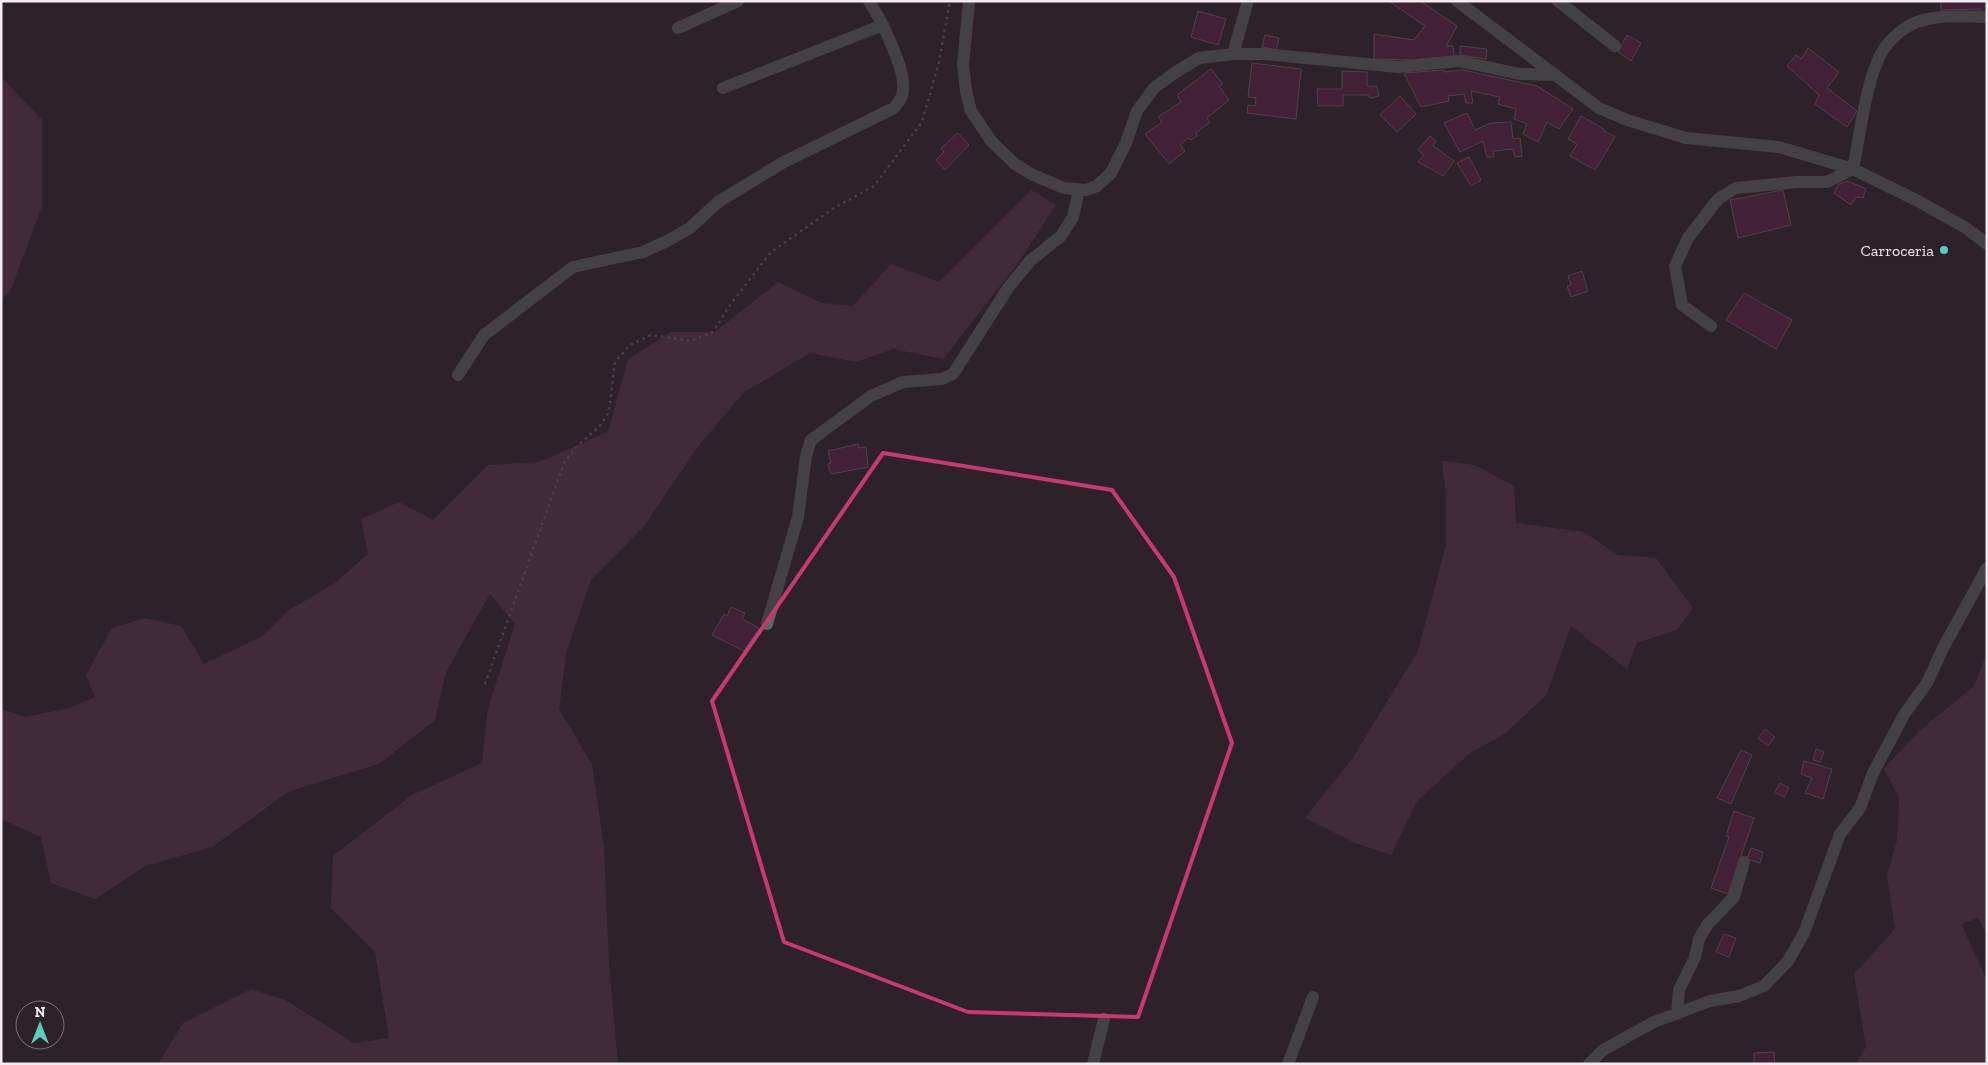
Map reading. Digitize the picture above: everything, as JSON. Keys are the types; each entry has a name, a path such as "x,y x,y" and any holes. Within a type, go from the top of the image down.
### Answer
{"street":[{"path":"678,28 738,1"},
{"path":"458,375 484,335 573,267 643,252 668,241 690,228 718,202 784,162 894,108 902,97 904,82 883,25 869,1"},
{"path":"969,1 963,65 970,111 991,141 1015,164 1033,175 1064,188 1079,190 1086,190 1097,186 1111,173 1126,142 1137,111 1154,88 1199,58 1234,54 1264,54 1398,67 1459,61 1520,74 1556,75"},
{"path":"1234,54 1248,1"},
{"path":"1457,1 1599,108 1650,128 1686,138 1779,147 1853,169 1918,201 1966,228 1987,244"},
{"path":"1558,1 1615,46"},
{"path":"1853,169 1874,72 1883,49 1902,30 1921,21 1943,16 1987,17"},
{"path":"722,88 883,25"},
{"path":"1711,326 1682,305 1675,266 1688,238 1718,199 1736,188 1797,182 1827,182 1853,169"},
{"path":"767,624 798,517 806,456 811,440 871,396 903,382 942,380 953,374 1008,288 1030,261 1061,236 1073,217 1079,190"},
{"path":"1588,1064 1603,1050 1627,1035 1654,1022 1710,1001 1739,996 1764,986 1788,961 1804,933 1840,834 1860,808 1873,773 1905,713 1927,683 1943,648 1987,568"},
{"path":"1677,1014 1680,990 1696,957 1699,939 1707,925 1734,897 1744,862"},
{"path":"1288,1064 1313,997"},
{"path":"1094,1064 1104,1019"}],"path":[{"path":"485,684 564,463 578,445 599,427 609,412 615,362 630,345 651,335 691,340 713,332 730,305 771,252 834,208 874,186 922,122 939,62 950,1"}],"highlighted area":[{"path":"883,453 1112,490 1174,577 1232,743 1138,1017 968,1012 784,942 712,701"}],"shaded area":[{"path":"1,77 42,120 42,206 10,292 1,299"},
{"path":"1031,190 1056,205 1018,263 943,359 893,349 856,362 810,353 743,393 697,448 645,525 591,580 567,649 559,709 592,764 604,848 609,965 618,1064 158,1064 183,1023 251,989 285,1000 354,1043 389,1038 375,952 331,908 333,856 412,795 482,763 488,709 515,624 490,594 446,672 435,720 379,764 290,791 212,847 145,866 95,899 51,883 41,837 1,819 1,709 25,717 70,708 95,697 86,675 112,628 145,618 181,626 204,664 261,637 289,610 335,583 368,554 361,519 399,502 433,520 488,465 539,462 608,432 628,359 671,332 715,332 778,282 822,303 853,306 891,264 939,282"},
{"path":"1442,461 1475,465 1514,486 1516,523 1584,532 1618,555 1656,558 1693,608 1677,630 1637,643 1627,669 1571,626 1547,694 1506,733 1469,754 1417,801 1391,855 1355,843 1305,818 1352,759 1418,651 1446,545 1446,496"},
{"path":"1987,653 1987,934 1978,918 1961,924 1987,980 1987,1064 1855,1064 1866,1047 1854,974 1895,929 1887,876 1897,840 1899,798 1884,769 1918,732 1974,686"}],"building":[{"path":"1389,1 1420,1 1457,26 1446,46 1453,46 1454,56 1413,60 1374,59 1374,34 1414,40 1425,26"},
{"path":"1941,1 1987,1 1987,12 1980,12 1980,9 1941,10"},
{"path":"1198,11 1226,19 1218,45 1191,37"},
{"path":"1265,35 1279,38 1276,50 1262,47"},
{"path":"1627,35 1641,43 1631,61 1618,52"},
{"path":"1460,46 1487,49 1486,59 1460,55"},
{"path":"1808,48 1839,72 1827,88 1857,111 1847,127 1815,104 1819,95 1787,66 1796,55 1801,59"},
{"path":"1252,63 1301,69 1296,119 1247,113 1248,105 1255,106 1256,98 1248,97"},
{"path":"1211,69 1223,84 1219,86 1229,100 1207,118 1210,122 1196,133 1197,136 1190,140 1188,138 1180,145 1185,151 1169,164 1145,134 1162,122 1158,117 1181,102 1177,95"},
{"path":"1444,70 1444,72 1463,70 1537,86 1573,109 1559,129 1547,122 1538,142 1523,134 1527,124 1514,119 1516,109 1498,104 1500,97 1471,91 1473,103 1466,103 1464,94 1448,96 1449,101 1421,107 1404,73"},
{"path":"1342,71 1367,72 1367,86 1377,86 1379,96 1370,98 1368,95 1343,95 1343,106 1318,106 1317,89 1342,89"},
{"path":"1400,96 1416,114 1397,132 1380,115"},
{"path":"1467,113 1475,130 1491,123 1511,122 1513,139 1520,138 1522,156 1515,157 1513,149 1493,151 1494,157 1487,157 1483,141 1460,152 1444,123"},
{"path":"1581,116 1615,137 1595,170 1570,156 1577,144 1568,139"},
{"path":"958,133 969,145 945,170 936,160 944,152 941,148"},
{"path":"1430,136 1436,141 1433,146 1454,161 1443,176 1418,162 1424,155 1418,150"},
{"path":"1469,157 1481,180 1471,186 1457,163"},
{"path":"1848,181 1866,189 1863,198 1856,197 1851,205 1834,193 1839,184"},
{"path":"1783,190 1791,225 1738,238 1730,200"},
{"path":"1582,271 1588,291 1571,297 1567,286 1571,285 1568,276"},
{"path":"1744,293 1792,320 1776,349 1726,320"},
{"path":"858,444 859,448 866,447 868,467 831,474 828,464 831,463 828,451"},
{"path":"731,607 745,613 742,619 759,628 744,651 712,635 724,614 727,616"},
{"path":"1765,729 1775,737 1768,746 1758,738"},
{"path":"1816,749 1824,752 1820,762 1813,760"},
{"path":"1741,750 1752,755 1731,804 1717,798"},
{"path":"1804,761 1832,769 1823,799 1805,793 1812,778 1801,774"},
{"path":"1780,783 1789,788 1784,797 1775,792"},
{"path":"1734,811 1754,818 1728,894 1711,888 1729,837 1726,836"},
{"path":"1751,848 1763,852 1760,863 1747,859"},
{"path":"1724,934 1736,938 1729,957 1716,952"},
{"path":"1774,1052 1775,1064 1754,1064 1754,1053"}],"place":[{"name":"Carroceria","path":"1944,250"}]}
